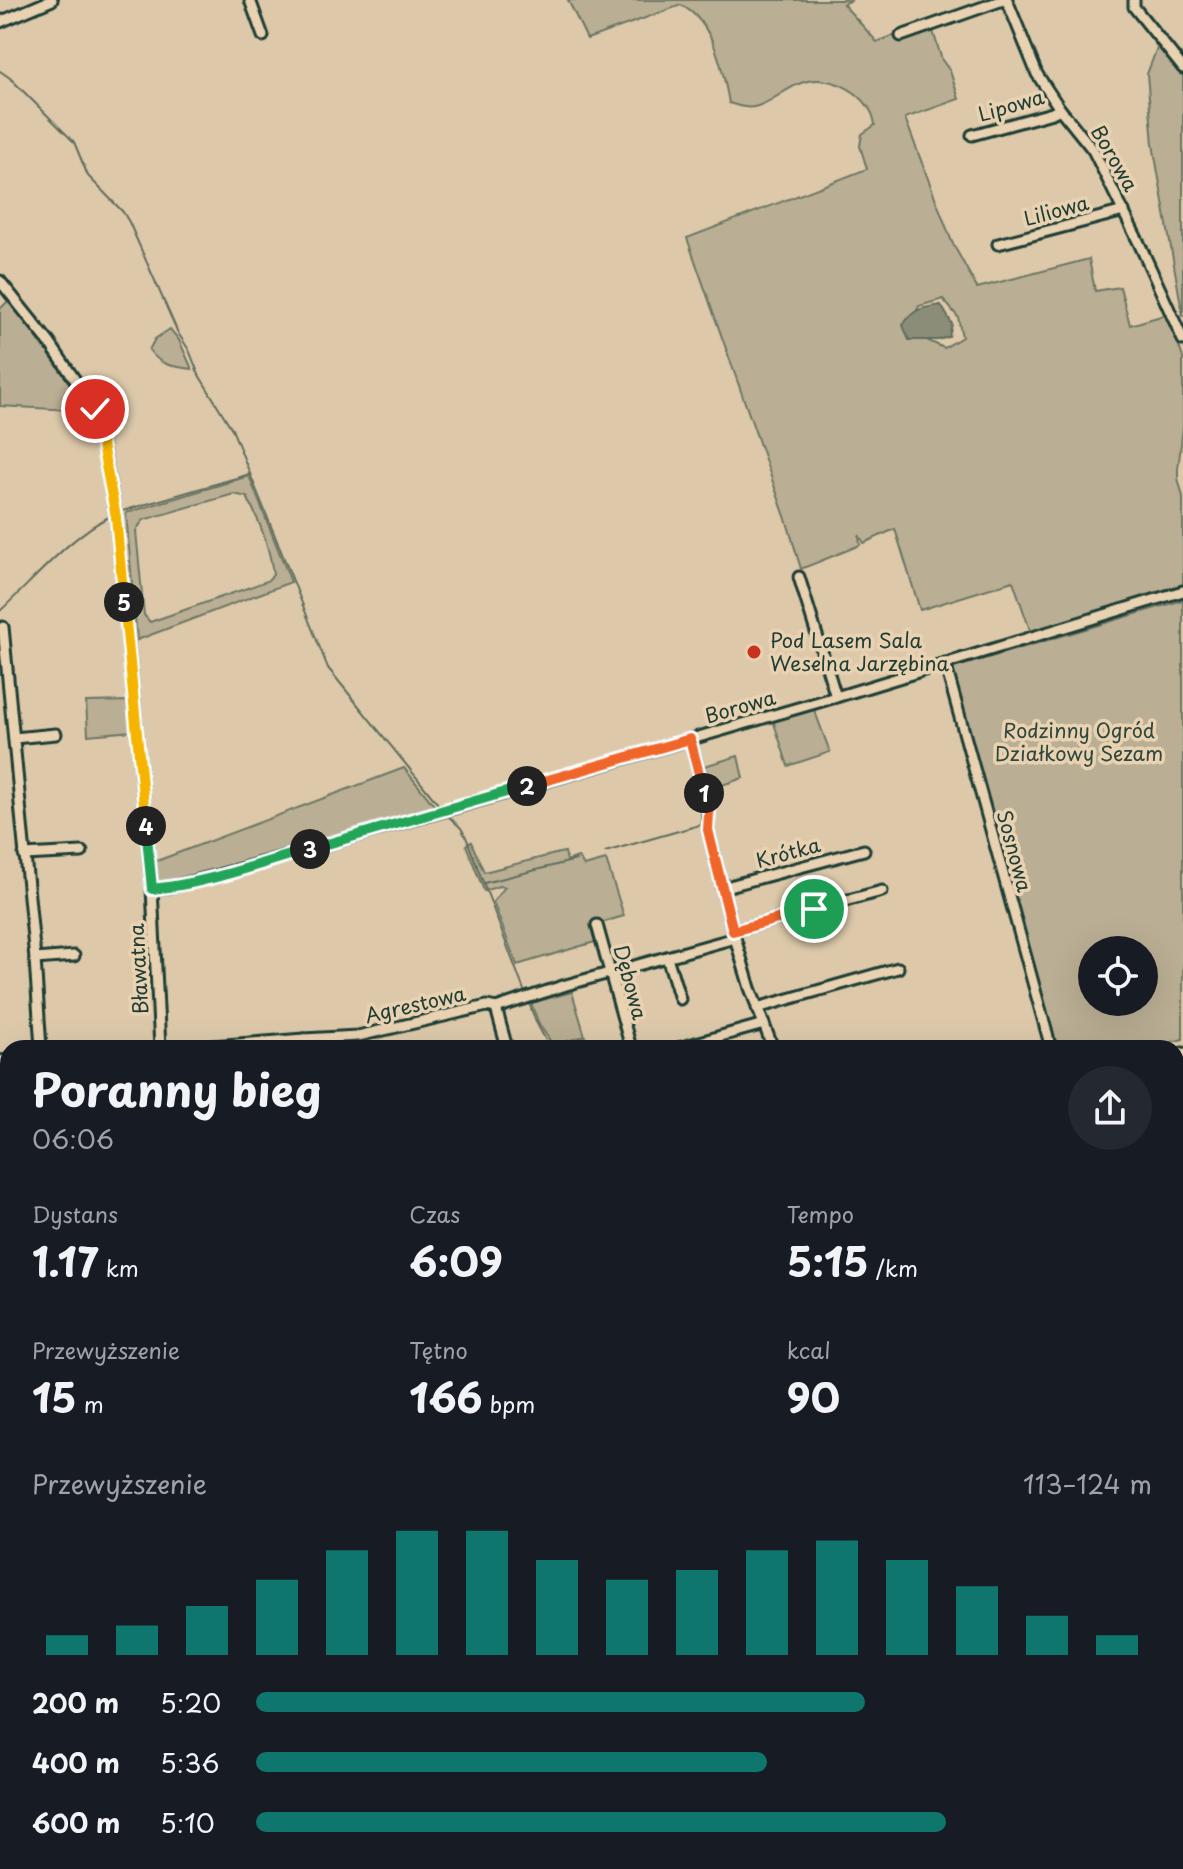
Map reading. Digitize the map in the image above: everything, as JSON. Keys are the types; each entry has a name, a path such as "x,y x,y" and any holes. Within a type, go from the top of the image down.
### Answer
{"street":[{"path":"0,22 52,0"},
{"path":"250,0 263,36"},
{"path":"901,36 1005,0"},
{"name":"Borowa","path":"1005,0 1034,67 1060,109 1093,150 1183,340"},
{"path":"1134,0 1134,7 1183,68"},
{"name":"Lipowa","path":"972,135 1060,109"},
{"name":"Liliowa","path":"998,244 1124,211"},
{"name":"Bławatna","path":"0,281 68,369 97,416 116,517 152,889 160,1040"},
{"path":"799,577 836,697"},
{"name":"Borowa","path":"152,889 218,875 444,811 836,697 1183,591"},
{"path":"3,627 40,1040"},
{"name":"Sosnowa","path":"945,663 1049,1040"},
{"path":"14,738 56,734"},
{"path":"690,739 708,807 708,830 734,934 770,1040"},
{"name":"Krótka","path":"722,888 864,850"},
{"path":"24,855 82,852"},
{"path":"610,972 882,891"},
{"name":"Dębowa","path":"597,925 629,1040"},
{"path":"35,959 74,956"},
{"path":"667,957 680,999"},
{"path":"757,1008 898,968"},
{"name":"Agrestowa","path":"331,1040 487,1006 496,1008 610,972"},
{"path":"496,1008 505,1040"},
{"path":"707,1040 764,1024"}],"green space":[{"path":"568,0 852,0 843,4 877,42 933,20 932,28 942,60 950,71 959,99 905,118 952,242 977,288 1089,259 1095,291 1120,287 1130,325 1168,314 1183,358 1183,427 1178,478 1183,497 1183,587 1031,633 1013,581 920,610 895,529 864,543 859,535 860,545 801,569 687,238 867,169 860,146 862,134 875,125 872,114 866,104 848,89 815,80 797,84 754,107 729,103 720,62 709,35 702,23 681,5 587,39","holes":["943,299 958,317 962,337 944,348 907,331 919,306"]},
{"path":"1159,43 1183,76 1183,317 1153,144 1147,74"},
{"path":"9,300 89,411 0,406 0,309"},
{"path":"170,329 179,340 192,369 163,363 149,350 155,339"},
{"path":"249,476 291,582 137,640 126,513","holes":["234,494 247,497 264,535 273,575 267,581 150,622 144,615 136,531 143,520"]},
{"name":"Rodzinny Ogród Działkowy Sezam","path":"1183,600 1183,1039 1055,1040 950,669"},
{"path":"131,701 133,731 88,735 86,702"},
{"path":"814,709 830,752 788,766 773,720"},
{"path":"738,756 743,778 707,790 701,767"},
{"path":"404,768 438,810 176,883 156,883 154,862"},
{"path":"471,842 484,872 565,852 567,861 578,857 584,866 606,860 624,916 593,925 598,941 517,965 493,902 505,887 484,891 466,845"},
{"path":"572,992 585,1036 550,1040 531,1003"}],"shaded area":[{"path":"941,305 952,324 949,337 909,340 903,325 907,319 919,310"}],"waterway":[{"path":"0,71 74,142 88,176 129,222 178,333 232,429 328,668 442,809"},
{"path":"119,512 250,474"},
{"path":"0,611 82,534 111,516"},
{"path":"446,814 466,837 525,993"},
{"path":"605,852 703,824"},
{"path":"484,883 576,860"},
{"path":"529,1003 546,1040"}],"place":[{"name":"Pod Lasem Sala Weselna Jarzębina","path":"754,652"}],"route":[{"path":"95,409 116,517 152,889 218,875 690,739 708,807 708,830 733,931 814,909"}]}
